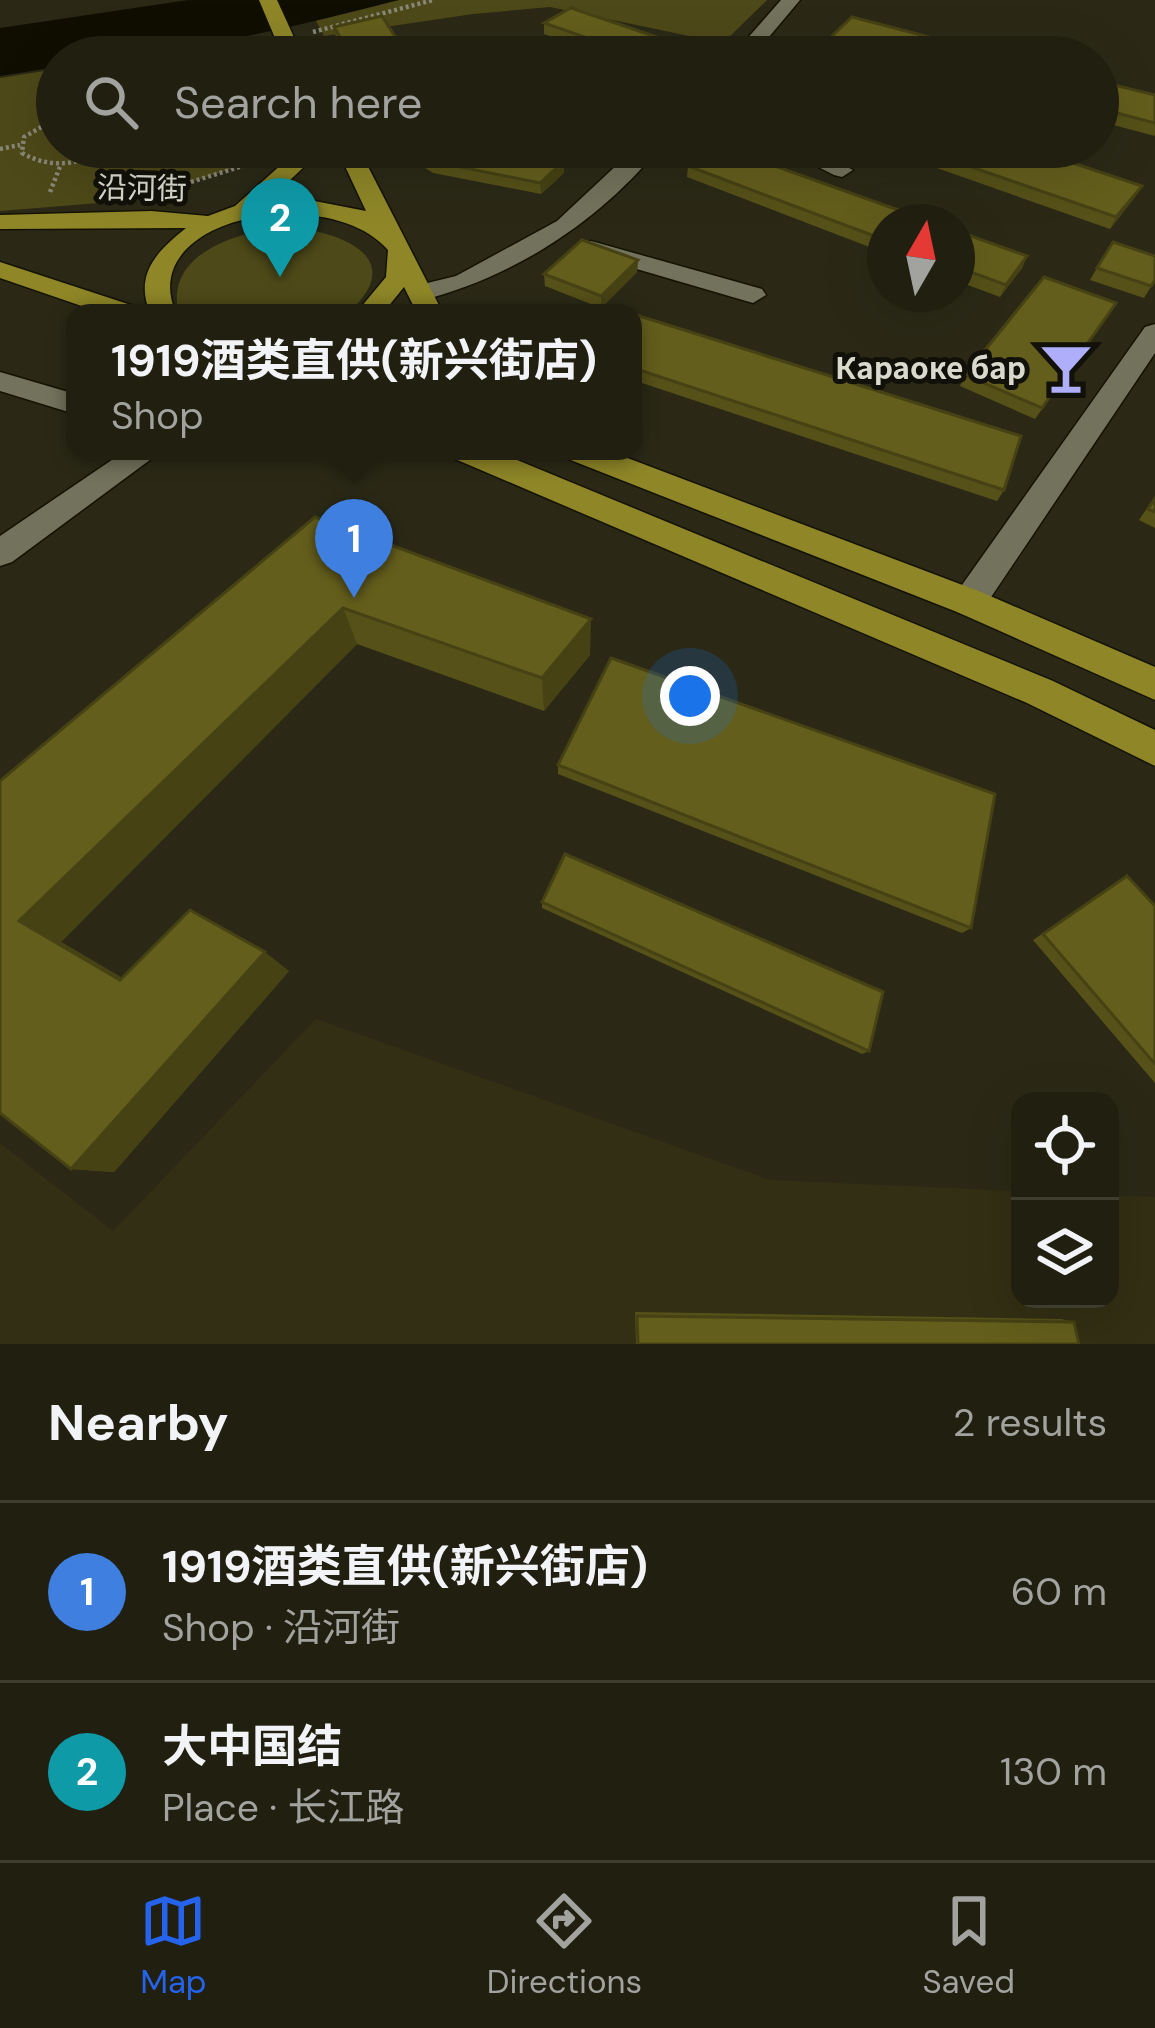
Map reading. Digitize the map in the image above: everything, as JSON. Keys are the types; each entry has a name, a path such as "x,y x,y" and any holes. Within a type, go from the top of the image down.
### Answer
{"main road":[{"path":"268,0 285,36"},
{"path":"243,211 291,168"},
{"path":"357,168 425,303"},
{"path":"158,304 158,271 178,244 212,223 280,204 335,206 365,216 394,243 396,283 377,304"},
{"name":"沿河街","path":"0,222 151,218 212,223"},
{"path":"0,270 101,304"},
{"path":"487,460 1040,692 1155,749"},
{"path":"602,460 969,602 1155,684"}],"street":[{"path":"759,36 791,0"},
{"path":"425,303 566,226 627,168"},
{"path":"837,168 842,170"},
{"path":"540,242 580,245 753,296"},
{"path":"969,602 1155,334"},
{"path":"0,381 66,401"},
{"path":"0,553 134,460"}],"path":[{"path":"315,36 313,32 433,0"},
{"path":"0,148 20,145 36,127"},
{"path":"20,145 36,161"}],"shaded area":[{"path":"188,0 399,0 245,36 36,36 36,70 0,76 0,28"},
{"path":"305,0 767,0 730,36 689,36 550,7 324,36"},
{"path":"36,72 36,168 234,168 136,200 0,211 0,78"},
{"path":"283,227 343,240 369,261 372,275 366,293 356,304 178,304 183,274 194,260 246,234"},
{"path":"316,1019 770,1180 1011,1191 1011,1308 1119,1308 1119,1195 1155,1197 1155,1344 0,1344 0,1143 113,1231"}],"building":[{"path":"571,8 654,36 581,36 544,23"},
{"path":"382,16 395,36 339,36 334,27"},
{"path":"852,17 925,36 832,36"},
{"path":"1119,86 1155,95 1155,123 1119,114"},
{"path":"466,168 556,168 540,183"},
{"path":"693,168 781,168 882,204 867,204 867,233"},
{"path":"975,168 1088,168 1142,186 1116,217"},
{"path":"975,237 1027,256 1006,285 975,274"},
{"path":"582,240 638,260 601,296 544,274"},
{"path":"1113,242 1155,256 1151,286 1097,268"},
{"path":"1044,277 1116,303 1042,408 965,375"},
{"path":"642,317 1021,436 1004,490 642,371"},
{"path":"315,517 591,619 542,678 343,608 19,921 120,980 190,910 265,952 71,1169 0,1113 0,781"},
{"path":"611,658 995,794 971,928 558,765"},
{"path":"565,854 883,992 869,1051 542,902"},
{"path":"1127,876 1155,906 1155,1064 1043,934"},
{"path":"637,1316 1074,1322 1079,1344 638,1344"}],"place":[{"name":"大中国结","path":"280,277"},
{"name":"Караоке бар","path":"1066,368"},
{"name":"1919酒类直供(新兴街店)","path":"354,598"}]}
